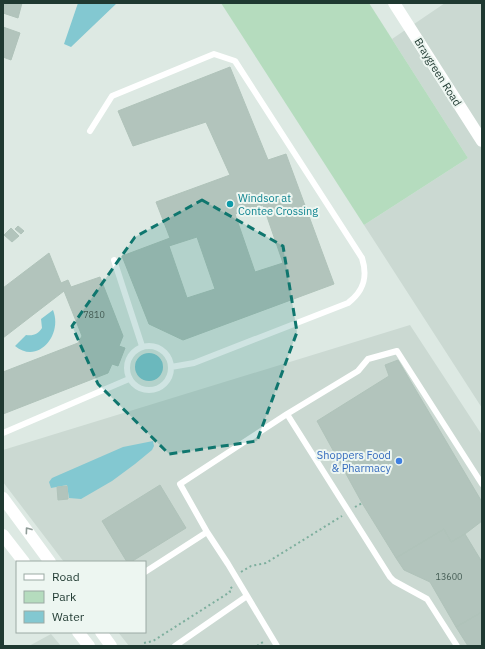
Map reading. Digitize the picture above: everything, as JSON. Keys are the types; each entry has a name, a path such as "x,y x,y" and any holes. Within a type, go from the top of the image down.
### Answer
{"street":[{"name":"Braygreen Road","path":"394,3 482,141"},
{"path":"3,498 18,516 49,561"},
{"path":"3,510 11,517 18,516"},
{"path":"3,535 23,561"},
{"path":"79,633 89,646"},
{"path":"102,633 111,646"}],"lane":[{"path":"90,131 112,96 214,54 236,61 362,258 364,266 364,282 355,298 348,302 194,364 171,367"},
{"path":"114,260 142,346"},
{"path":"142,346 156,346 167,354 171,367 169,379 161,387 149,391 138,388 129,379 126,366 131,354 142,346"},
{"path":"277,646 207,532 180,484 287,414 358,371 368,358 397,351 482,484"},
{"path":"3,433 129,379"},
{"path":"287,414 390,577 394,581 427,599 457,646"},
{"path":"146,571 207,532"},
{"path":"175,646 247,596"}],"path":[{"path":"144,643 153,641 230,592 229,590 242,571 251,566 266,563 362,503"},
{"path":"257,646 263,642"}],"highlighted area":[{"path":"202,200 283,246 297,332 257,441 169,454 98,384 72,326 135,237"}],"shaded area":[{"path":"445,3 482,3 482,408 364,225 468,158 392,39"},
{"path":"410,325 482,435 482,646 129,646 119,633 146,633 146,561 63,561 3,482 3,450"},
{"path":"51,634 61,646 29,646"}],"green space":[{"path":"221,3 369,3 468,158 364,225"}],"water":[{"path":"78,3 117,3 71,47 64,44"},
{"path":"53,310 55,329 46,344 40,350 32,352 24,351 15,346 26,335 34,335 39,332 42,328 41,319"},
{"path":"149,353 159,357 163,367 159,377 149,381 139,377 135,367 139,357"},
{"path":"153,441 154,446 152,450 135,464 112,481 81,499 69,498 67,485 51,488 49,482 52,478 123,447"}],"building":[{"path":"3,3 22,3 18,18 3,13"},
{"path":"3,27 20,33 11,60 3,57"},
{"name":"Windsor at Contee Crossing","path":"230,67 268,160 286,154 334,284 183,340 149,324 122,256 170,238 156,202 230,175 206,122 133,146 118,111","holes":["263,205 283,263 255,272 235,214","197,237 215,289 187,298 169,246"]},
{"path":"18,226 24,231 21,234 15,229"},
{"path":"11,228 19,236 12,242 4,235"},
{"path":"49,253 61,283 68,280 71,287 100,277 123,336 119,346 125,348 118,366 112,364 108,373 3,414 3,372 78,343 82,336 64,291 3,338 3,288"},
{"name":"Shoppers Food & Pharmacy","path":"398,360 482,502 482,521 465,534 451,542 444,529 396,558 362,503 317,421 389,376 385,365"},
{"path":"160,485 186,528 133,561 126,561 102,521"},
{"path":"67,486 68,499 58,500 57,487"},
{"path":"444,529 451,542 465,534 482,562 482,612 456,627 430,582 404,570 396,558"},
{"path":"482,612 482,646 468,646 456,627"}],"place":[{"name":"Windsor at Contee Crossing","path":"230,204"},
{"name":"Shoppers Food & Pharmacy","path":"399,461"}]}
